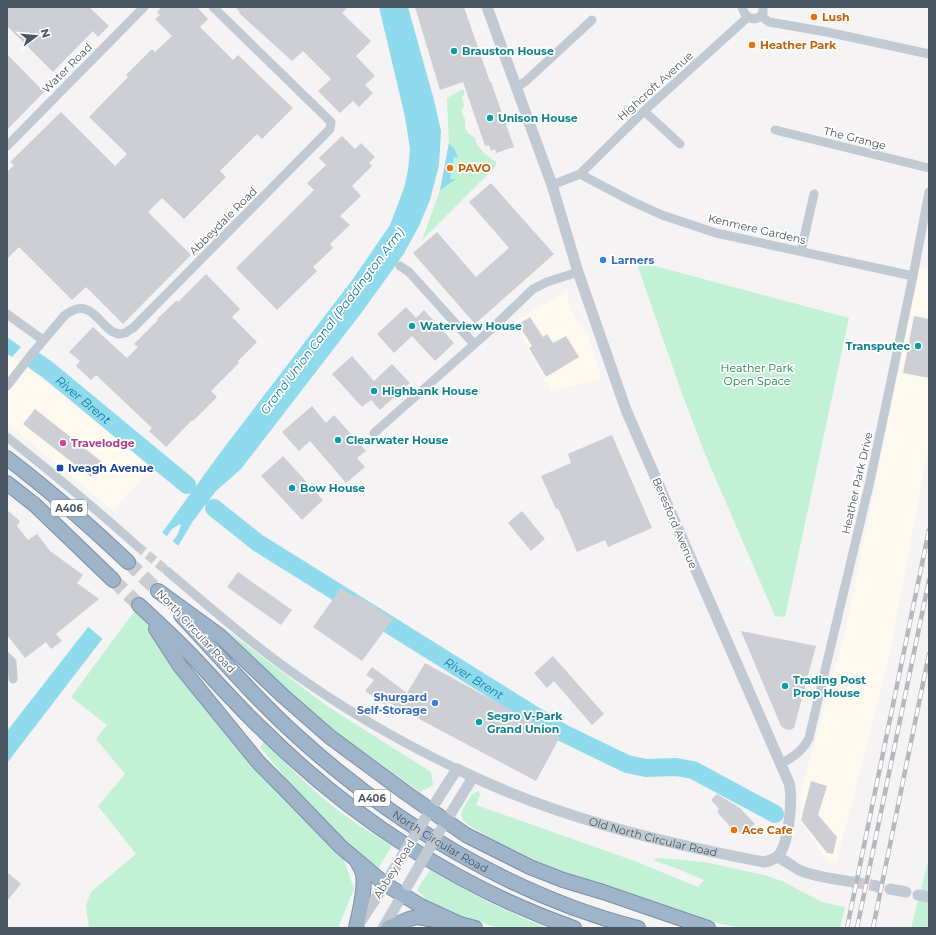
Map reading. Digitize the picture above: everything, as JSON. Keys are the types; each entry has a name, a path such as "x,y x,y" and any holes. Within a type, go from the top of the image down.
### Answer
{"highway":[{"name":"A406","path":"7,458 49,490 128,562"},
{"name":"A406","path":"7,483 35,505 113,580"},
{"name":"North Circular Road","path":"427,816 330,737 282,695 220,636 156,589 258,698 296,735 364,792 408,823 443,845 497,874 561,903 638,928"},
{"name":"North Circular Road","path":"358,863 259,763 180,666 140,605 191,655 265,733 306,770 357,812 398,840 454,874 522,907 574,928"},
{"path":"427,816 442,827 466,835 530,867 563,880 708,928"},
{"path":"358,863 405,890 421,906 460,924"},
{"path":"356,928 363,890 363,876 358,863"},
{"path":"388,928 417,917 475,928"}],"street":[{"name":"Water Road","path":"7,146 144,7"},
{"name":"Abbeydale Road","path":"7,386 43,340 71,310 84,308 90,311 112,332 118,334 125,333 133,328 330,129 331,122 213,7"},
{"name":"Beresford Avenue","path":"487,7 552,186 578,272 626,410 789,783 791,798 785,840 777,857"},
{"path":"742,7 748,17 754,19 762,11 769,22 828,32 929,54"},
{"name":"Highcroft Avenue","path":"580,174 644,111 748,17"},
{"path":"517,87 526,81 592,20"},
{"path":"644,111 680,144"},
{"name":"The Grange","path":"775,130 929,168"},
{"path":"552,186 580,174"},
{"name":"Kenmere Gardens","path":"580,174 631,201 662,215 716,233 913,276"},
{"name":"Heather Park Drive","path":"780,764 800,752 806,745 809,738 870,481 929,192"},
{"path":"801,252 814,194"},
{"path":"400,266 409,272 474,344"},
{"path":"374,433 533,289 547,282 578,272"},
{"path":"7,314 43,340"},
{"path":"7,437 41,463 137,546"},
{"path":"167,572 282,665 368,722 457,769"},
{"path":"7,657 12,662 13,679"},
{"name":"Old North Circular Road","path":"457,769 473,777 578,818 640,836 764,862 770,861 777,857"},
{"name":"Abbey Road","path":"356,928 457,769"},
{"name":"Abbey Road","path":"383,928 473,777"},
{"path":"777,857 799,870 852,882"},
{"path":"890,889 906,892"}],"shaded area":[{"path":"920,266 929,269 929,445 888,663 836,864 827,861 800,820 802,788 845,631"},
{"path":"568,291 568,301 575,318 587,333 602,378 552,392 528,349 516,320"},
{"path":"7,353 152,466 113,511 7,423"}],"green space":[{"path":"463,89 465,93 462,97 464,106 461,111 465,119 465,128 468,133 475,138 478,146 497,163 494,168 422,240 440,190 449,143 447,98"},
{"name":"Heather Park Open Space","path":"636,261 849,318 785,617 775,616 705,454 680,388"},
{"path":"139,605 180,666 340,848 354,889 338,928 89,928 86,905 91,892 136,854 98,806 125,774 96,739 107,725 71,697"},
{"path":"228,631 327,706 431,772 433,785 420,792 316,718 270,677"},
{"path":"264,742 331,805 392,846 379,867 354,850 322,819 260,747"},
{"path":"479,791 480,795 476,805 632,860 698,887 704,880 653,860 659,858 704,862 764,875 782,881 822,902 845,907 840,928 741,928 704,920 578,878 494,840 467,824 461,815 462,810 472,794"},
{"path":"929,858 929,928 911,928"},
{"path":"430,870 488,902 548,928 498,928 462,916 427,900 417,890"}],"water":[{"name":"Grand Union Canal (Paddington Arm)","path":"379,7 408,7 434,100 441,131 439,165 430,200 419,226 403,255 362,312 241,469 216,491 193,521 178,546 112,630 103,638 7,763 7,731 167,526 220,453 353,279 390,225 404,188 408,170 410,149 405,117","holes":["180,524 178,534 173,541 104,628 97,633 98,623 172,529"]},
{"path":"449,143 455,150 458,158 454,157 450,179 456,179 440,190"},
{"path":"7,337 21,347 12,357 7,354"}],"pier":[{"path":"160,531 168,537 100,624 97,631 103,626 171,540 180,547 114,631 104,640 86,625"}],"building":[{"path":"7,7 89,7 109,26 98,37 93,31 53,72 7,26"},
{"path":"162,7 197,7 208,19 200,27 233,60 238,55 293,108 262,139 257,134 220,171 226,177 184,219 162,198 148,212 191,255 123,324 86,287 72,300 19,247 7,259 7,172 14,165 10,162 61,112 115,166 127,154 89,117 128,77 126,75 152,49 155,52 172,36 155,19 160,15 157,12"},
{"path":"235,7 348,7 342,13 371,41 356,56 375,76 365,85 373,93 359,107 353,101 340,113 318,91 331,79 303,51 292,61 239,13 240,12"},
{"path":"415,7 464,7 514,147 496,153 495,149 491,151 489,145 485,146 463,82 440,90"},
{"path":"7,54 44,92 7,130"},
{"path":"342,136 355,149 361,143 375,157 369,163 372,166 352,186 361,196 340,216 350,225 330,244 333,248 313,267 317,271 277,310 236,268 314,190 307,183 326,165 319,158"},
{"path":"491,183 554,254 475,324 413,253 437,232 476,277 509,248 469,202"},
{"path":"206,274 240,309 232,317 257,342 238,361 239,363 211,391 217,397 166,447 149,431 152,428 96,375 91,380 76,366 80,361 69,352 93,327 127,358 138,347 134,344 158,320 157,319 177,300 178,302"},
{"name":"Waterview House","path":"406,307 416,318 424,310 454,343 435,361 412,336 394,353 377,334"},
{"name":"Transputec","path":"914,316 929,319 929,378 903,373"},
{"path":"530,317 543,337 547,334 553,343 566,336 579,357 546,377 529,348 532,346 518,324"},
{"name":"Highbank House","path":"352,356 374,381 392,364 410,383 380,410 371,400 362,407 332,374"},
{"name":"Clearwater House","path":"312,406 326,423 334,415 366,451 357,458 365,467 346,483 310,441 299,451 282,432"},
{"name":"Travelodge","path":"35,409 102,462 91,477 23,424"},
{"path":"612,435 652,528 608,547 605,540 577,552 558,508 556,509 541,476 571,463 568,454"},
{"name":"Bow House","path":"283,456 323,500 302,520 261,476"},
{"path":"7,510 20,521 17,526 28,540 37,534 50,551 83,575 77,583 99,599 56,634 62,641 51,649 46,642 25,658 7,635"},
{"path":"522,511 545,539 531,551 508,523"},
{"path":"238,572 292,610 281,625 227,587"},
{"path":"341,588 355,597 357,595 393,619 362,661 313,627"},
{"name":"Trading Post Prop House","path":"741,631 816,646 794,728 790,730 781,726"},
{"path":"553,656 604,714 592,725 554,681 547,688 534,673"},
{"name":"Segro V-Park Grand Union","path":"425,663 560,737 536,781 387,702 385,705 365,691 374,680 366,675 372,667 407,693"},
{"path":"811,781 827,786 818,815 837,837 833,854 827,853 801,820"},
{"path":"717,794 740,808 755,824 742,835 738,831 736,833 717,812 719,809 711,800"},
{"path":"7,872 21,884 7,901"}],"waterway":[{"name":"River Brent","path":"35,361 48,370 187,485"},
{"name":"River Brent","path":"214,508 258,543 561,732 627,764 646,768 676,767 693,770 775,814"}],"tunnel":[{"path":"137,546 167,571"},
{"path":"128,562 154,587"},
{"path":"113,580 139,605"},
{"path":"853,882 877,886"}],"railway":[{"path":"847,928 929,530"},
{"path":"857,928 929,580"},
{"path":"873,928 929,654"}],"place":[{"name":"Lush","path":"814,17"},
{"name":"Heather Park","path":"752,45"},
{"name":"Brauston House","path":"454,51"},
{"name":"Unison House","path":"490,118"},
{"name":"PAVO","path":"450,168"},
{"name":"Larners","path":"603,260"},
{"name":"Waterview House","path":"412,326"},
{"name":"Transputec","path":"918,346"},
{"name":"Highbank House","path":"374,391"},
{"name":"Clearwater House","path":"338,440"},
{"name":"Travelodge","path":"63,443"},
{"name":"Iveagh Avenue","path":"60,468"},
{"name":"Bow House","path":"292,488"},
{"name":"Trading Post Prop House","path":"785,686"},
{"name":"Shurgard Self-Storage","path":"435,703"},
{"name":"Segro V-Park Grand Union","path":"479,722"},
{"name":"Ace Cafe","path":"734,830"}]}
